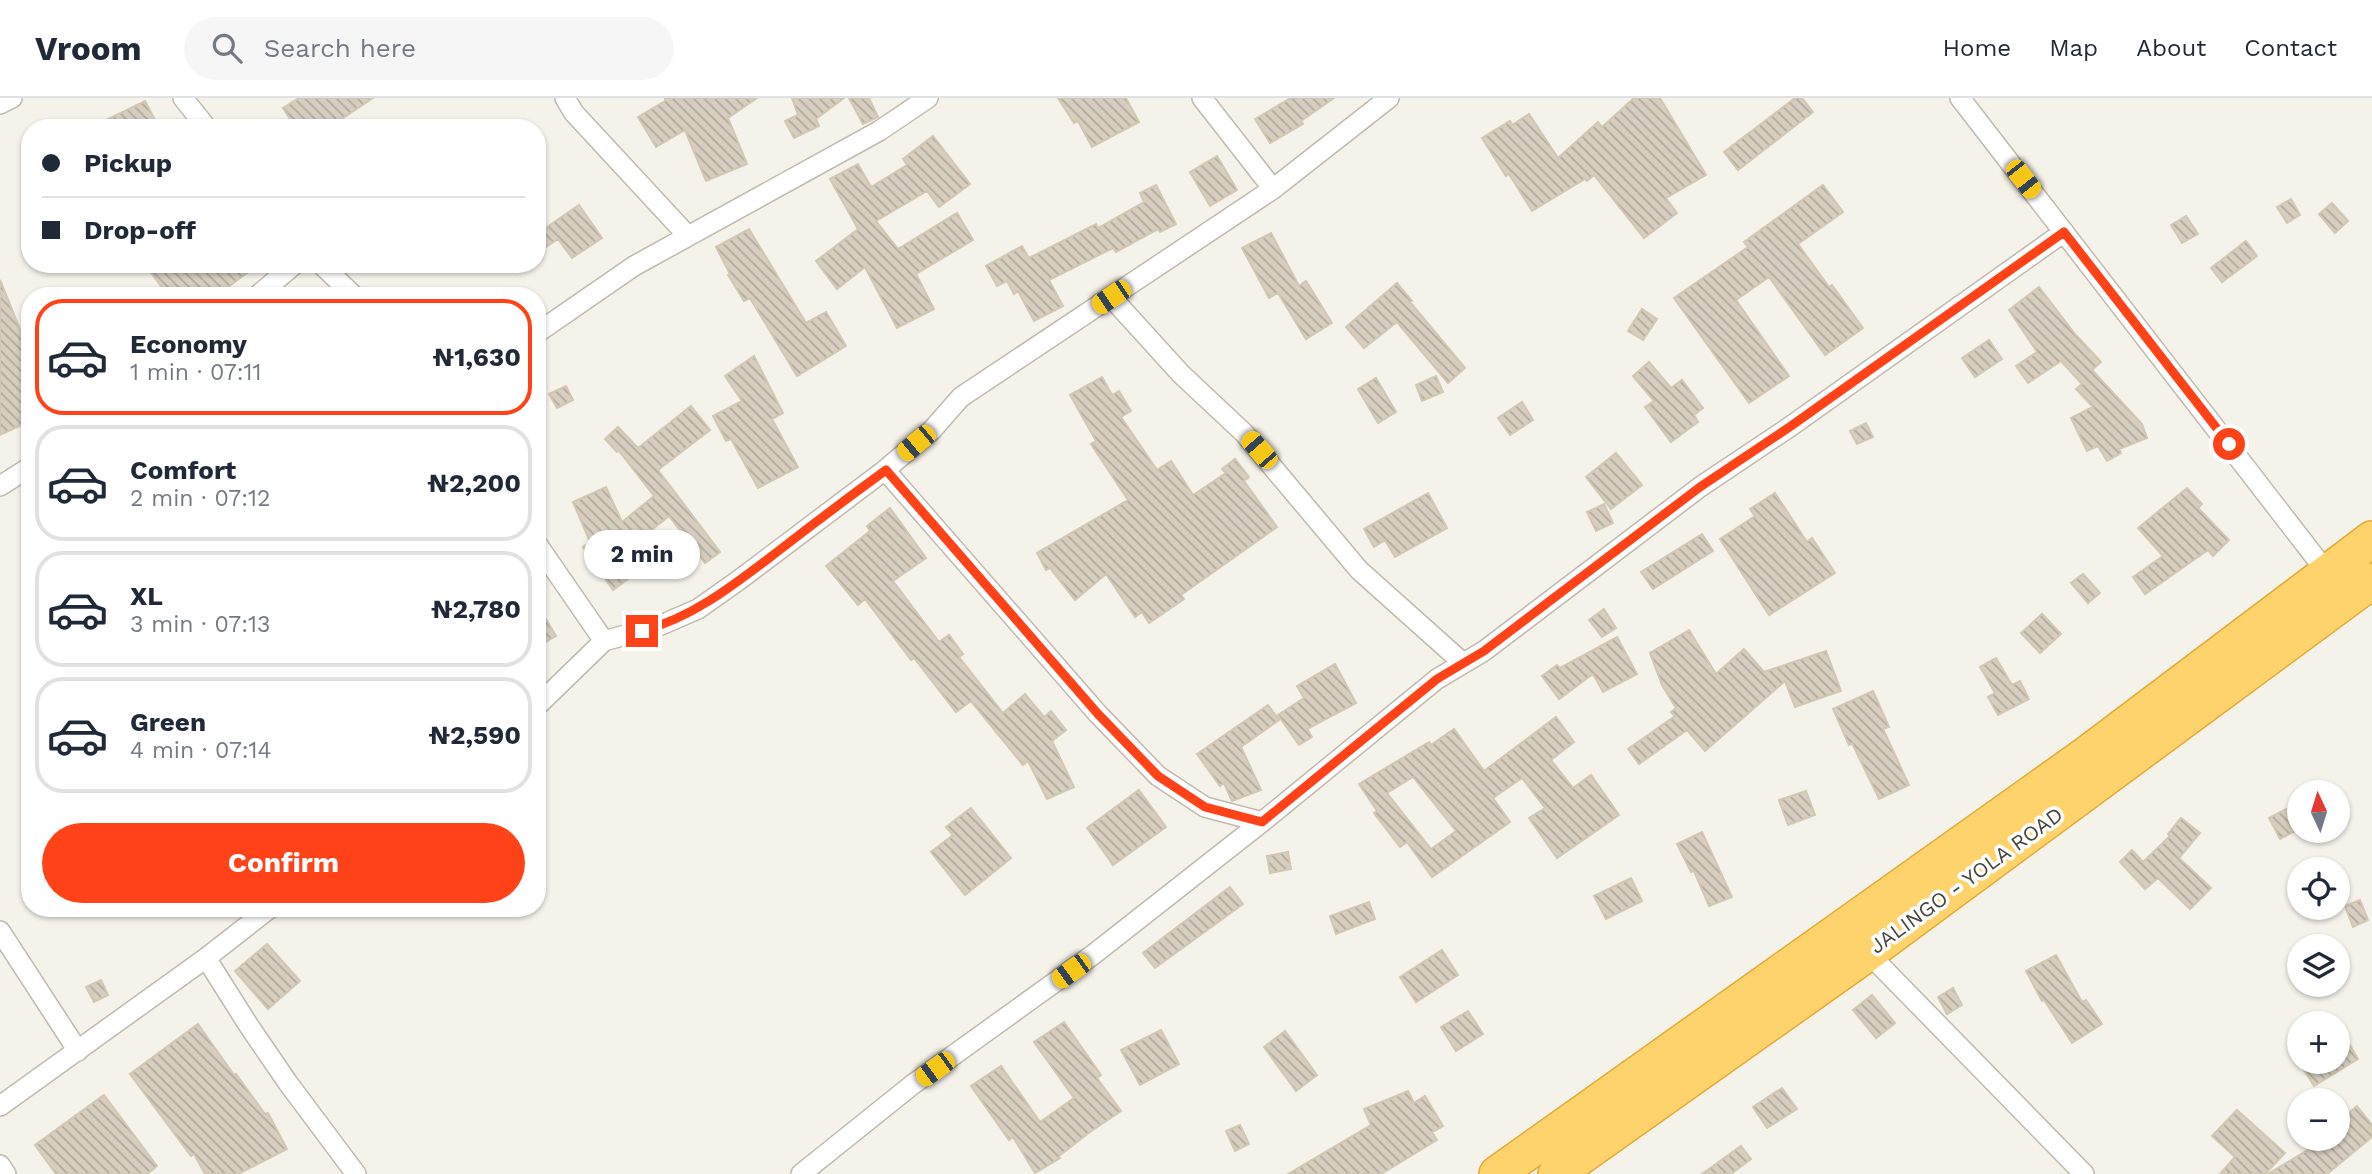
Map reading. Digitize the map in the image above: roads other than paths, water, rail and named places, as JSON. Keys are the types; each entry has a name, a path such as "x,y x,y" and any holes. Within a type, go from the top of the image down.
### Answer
{"highway":[{"path":"1497,1174 2087,754 2348,584 2372,539"},
{"name":"JALINGO - YOLA ROAD","path":"1556,1174 1868,953 2348,584"}],"street":[{"path":"0,104 12,98"},
{"path":"183,98 200,119"},
{"path":"565,98 574,113 687,235"},
{"path":"546,327 634,266 879,131 928,98"},
{"path":"1202,98 1273,189"},
{"path":"546,697 604,641 661,625 698,609 740,580 886,470 932,430 961,397 1273,189 1389,98"},
{"path":"1960,98 2064,232 2348,584"},
{"path":"801,1174 912,1085 1094,954 1262,822 1437,679 1484,651 1700,487 1791,426 2064,232"},
{"path":"268,287 284,273"},
{"path":"330,273 345,287"},
{"path":"1111,297 1181,374 1244,433 1359,570 1464,663"},
{"path":"886,470 1098,714 1158,776 1205,807 1262,822"},
{"path":"0,486 21,473"},
{"path":"546,557 604,641"},
{"path":"0,1106 206,958 258,917"},
{"path":"0,931 78,1051"},
{"path":"1868,953 2084,1174"},
{"path":"206,958 272,1061 356,1174"},
{"path":"0,1165 6,1174"}]}
